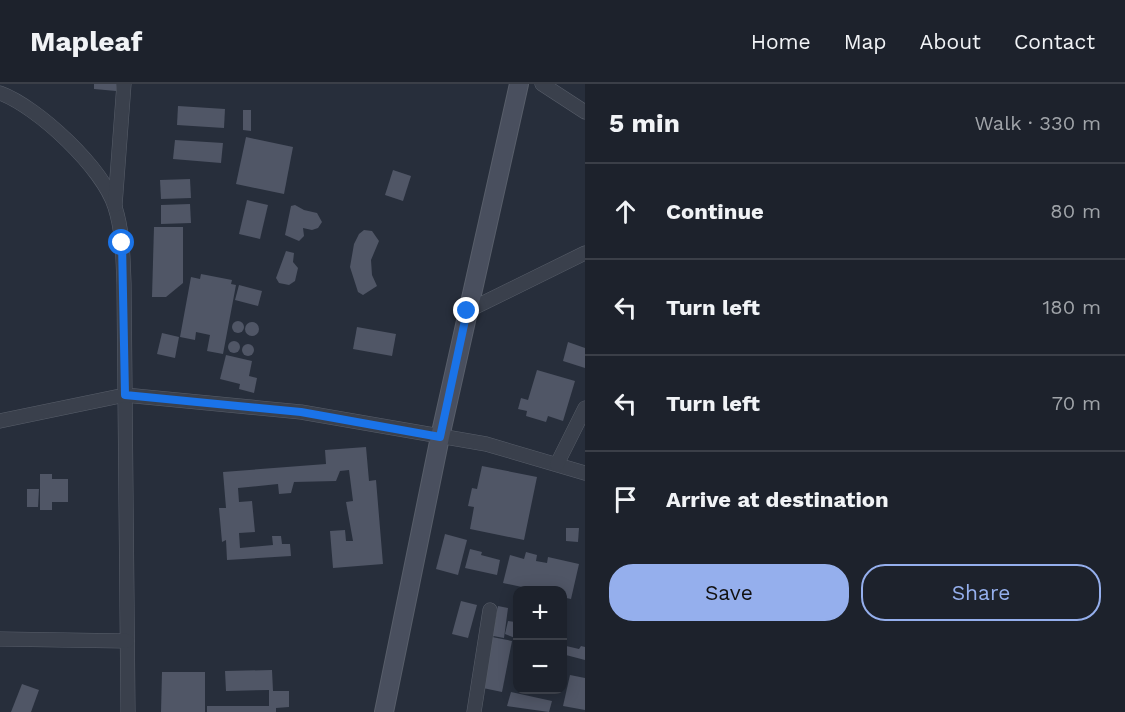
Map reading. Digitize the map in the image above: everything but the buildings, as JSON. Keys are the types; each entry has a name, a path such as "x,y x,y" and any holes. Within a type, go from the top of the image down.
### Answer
{"street":[{"path":"124,84 115,206 122,243 128,712"},
{"path":"384,712 467,311 519,84"},
{"path":"542,84 585,112"},
{"path":"0,93 28,107 55,129 103,184 115,206"},
{"path":"467,311 585,253"},
{"path":"0,421 125,395 301,412 486,444 585,473"},
{"path":"556,464 585,408"},
{"path":"474,712 490,610"},
{"path":"0,639 127,641"}],"route":[{"path":"122,243 125,395 301,412 440,437 467,311"}]}
